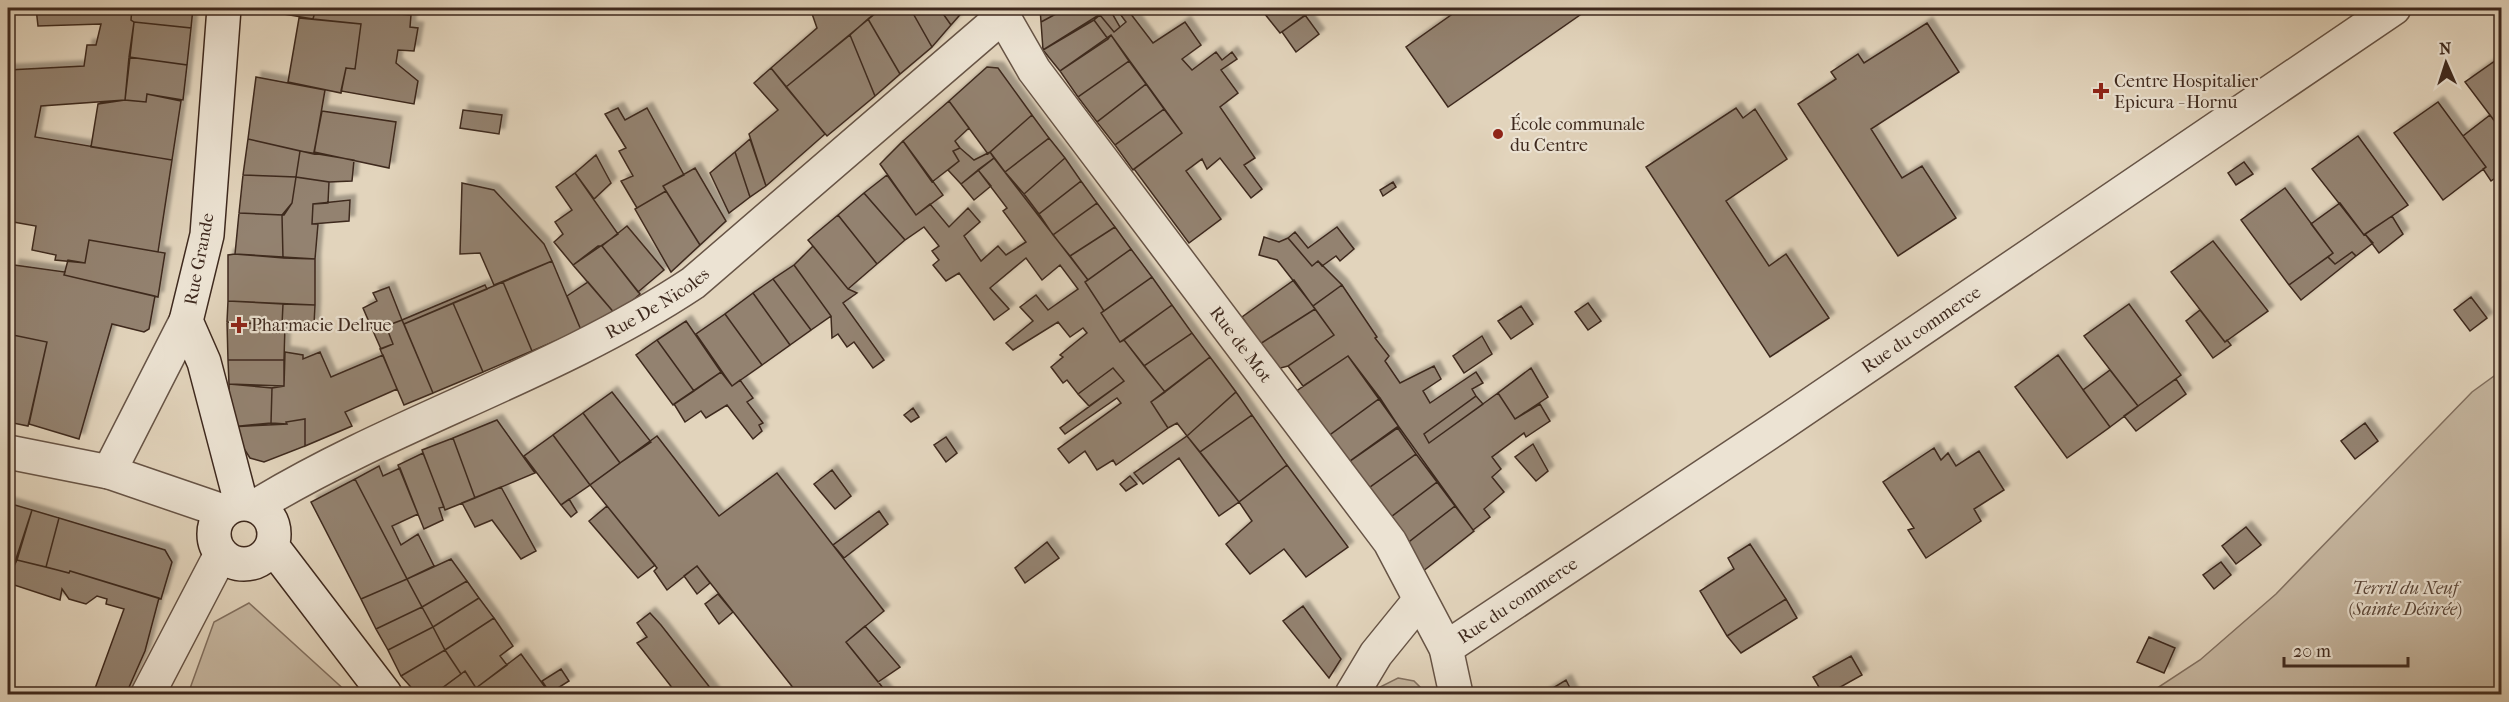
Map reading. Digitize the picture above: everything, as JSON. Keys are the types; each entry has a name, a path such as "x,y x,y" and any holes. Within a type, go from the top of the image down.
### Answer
{"street":[{"name":"Rue Grande","path":"224,8 207,235 186,321 204,362 240,507 266,513 272,523 274,534 272,546"},
{"name":"Rue du commerce","path":"1446,648 1776,429 2394,8"},
{"name":"Rue de Mot","path":"1003,12 1034,70 1390,542 1419,601 1446,648 1456,694"},
{"name":"Rue De Nicoles","path":"240,507 577,350 642,317 693,283 1003,12"},
{"path":"109,472 186,321"},
{"path":"8,452 109,472 240,507"},
{"path":"240,507 213,532 215,544 221,554 231,561 243,564 254,562 264,556 272,546 384,694"},
{"path":"148,694 221,554"},
{"path":"1352,694 1376,654 1419,601"}],"green space":[{"name":"Terril du Neuf (Sainte Désirée)","path":"2501,371 2501,694 2148,694 2200,660 2276,594 2472,392"},
{"path":"249,603 349,694 188,694 214,622"},
{"path":"1398,678 1414,681 1427,694 1375,694 1380,687"}],"building":[{"path":"36,8 132,8 131,20 134,22 125,100 41,106 35,137 172,160 158,252 89,240 85,263 55,260 56,255 32,250 36,226 8,221 8,70 84,66 87,45 96,45 101,24 38,26"},
{"path":"132,8 193,8 191,28 134,22 131,20"},
{"path":"266,8 316,8 313,19 265,11"},
{"path":"316,8 388,8 387,13 411,15 410,27 418,28 414,51 398,50 396,63 418,81 414,104 341,91 346,68 355,69 361,24 313,19"},
{"path":"577,8 598,8 579,14"},
{"path":"810,8 882,8 786,87 771,68 817,28"},
{"path":"882,8 910,8 932,47 900,74 868,19"},
{"path":"910,8 939,8 951,25 932,47"},
{"path":"939,8 966,8 951,25"},
{"path":"1040,8 1067,8 1041,22"},
{"path":"1067,8 1099,8 1102,13 1043,50 1041,22"},
{"path":"1099,8 1109,8 1120,27 1114,32 1100,15 1102,13"},
{"path":"1260,8 1316,8 1280,33"},
{"path":"1461,8 1590,8 1448,107 1406,47"},
{"path":"1127,9 1153,43 1185,22 1201,45 1182,59 1192,70 1216,52 1222,60 1232,52 1237,59 1221,70 1238,93 1220,107 1255,158 1244,165 1262,189 1251,198 1220,158 1207,169 1202,159 1186,171 1221,219 1189,243 1134,169 1182,133 1111,35 1108,39 1094,20 1100,15 1114,32 1126,22 1120,14"},
{"path":"1305,15 1319,34 1296,52 1282,32"},
{"path":"299,18 361,24 355,69 346,68 341,93 288,82"},
{"path":"868,19 900,74 875,96 850,35"},
{"path":"1094,20 1108,39 1060,71 1043,50"},
{"path":"134,22 191,28 187,65 129,57"},
{"path":"1927,23 1959,72 1871,129 1902,178 1922,166 1956,218 1898,256 1798,104 1836,79 1831,72 1858,54 1864,63"},
{"path":"850,35 875,96 827,136 786,87"},
{"path":"1111,35 1129,61 1078,97 1060,71"},
{"path":"2502,56 2502,131 2465,82"},
{"path":"129,57 187,65 183,100 147,94 146,102 125,100"},
{"path":"1129,61 1146,84 1097,122 1078,97"},
{"path":"987,67 998,68 1032,115 988,154 949,101"},
{"path":"771,68 825,134 766,186 749,134 778,110 754,83"},
{"path":"256,77 325,90 314,154 248,139"},
{"path":"1146,84 1164,109 1115,145 1097,122"},
{"path":"147,94 181,101 172,160 91,147 98,104 125,100 146,102"},
{"path":"949,101 969,128 955,141 960,148 953,151 959,161 932,182 903,141"},
{"path":"2438,102 2486,167 2443,200 2394,133"},
{"path":"618,108 625,120 647,108 684,175 663,186 666,191 637,208 621,181 633,176 619,151 626,148 605,114"},
{"path":"1736,108 1743,118 1755,109 1787,159 1726,201 1769,266 1786,254 1829,318 1770,357 1646,167"},
{"path":"1164,109 1182,133 1133,170 1115,145"},
{"path":"463,110 502,115 499,134 460,128"},
{"path":"322,111 396,122 389,168 314,152"},
{"path":"1032,115 1049,138 1005,172 990,152"},
{"path":"2490,115 2502,131 2502,173 2491,181 2483,169 2486,167 2463,136"},
{"path":"2358,136 2408,205 2364,235 2312,169"},
{"path":"1049,138 1065,158 1024,194 1005,172"},
{"path":"248,139 300,151 296,177 243,175"},
{"path":"750,139 766,186 750,197 735,152"},
{"path":"903,141 943,195 916,215 880,164"},
{"path":"960,148 974,160 990,152 994,158 961,184 948,170 959,161 953,151"},
{"path":"300,151 354,160 352,181 329,182 296,177"},
{"path":"735,152 750,197 729,213 710,173"},
{"path":"596,155 611,183 594,199 575,173"},
{"path":"994,158 1088,280 1085,282 1104,311 1101,313 1120,342 1124,340 1165,392 1151,402 1168,428 1116,465 1113,460 1097,470 1085,451 1069,463 1058,449 1121,403 1117,398 1065,434 1060,428 1124,381 1113,368 1078,394 1067,380 1063,383 1051,367 1063,357 1060,355 1087,333 1083,328 1070,337 1058,322 1013,350 1006,343 1033,321 1020,307 1036,295 1048,310 1078,289 1060,265 1042,280 1026,258 990,288 1009,309 994,320 959,273 946,281 933,265 939,260 932,251 939,246 924,227 905,240 864,193 887,175 916,215 930,204 949,227 968,208 980,222 964,236 981,261 998,246 1006,255 1026,242 1003,211 1007,208 978,170"},
{"path":"1065,158 1081,181 1039,214 1024,194"},
{"path":"2244,162 2253,174 2236,185 2228,173"},
{"path":"695,168 726,221 700,245 663,186"},
{"path":"978,170 991,186 974,200 961,184"},
{"path":"575,173 618,234 573,265 554,242 563,234 555,222 572,210 556,187"},
{"path":"243,175 296,177 292,203 284,215 239,213"},
{"path":"296,177 329,182 328,203 313,204 312,224 318,224 315,259 283,258 282,215 292,203"},
{"path":"1081,181 1097,203 1053,235 1039,214"},
{"path":"1393,182 1396,187 1383,196 1380,190"},
{"path":"462,183 494,190 544,244 552,261 494,285 480,253 460,254"},
{"path":"2285,188 2333,253 2289,285 2241,220"},
{"path":"666,191 700,245 671,272 635,209"},
{"path":"864,193 905,240 877,264 838,215"},
{"path":"350,200 349,221 312,224 313,204"},
{"path":"1097,203 1115,227 1070,256 1053,235"},
{"path":"2340,203 2364,235 2373,243 2356,256 2352,252 2335,264 2328,257 2333,253 2311,224"},
{"path":"239,213 282,215 283,258 235,254"},
{"path":"838,215 877,264 848,289 808,240"},
{"path":"2392,216 2403,234 2379,253 2365,234"},
{"path":"627,226 664,270 638,292 602,246"},
{"path":"1115,227 1131,249 1088,280 1070,256"},
{"path":"1337,227 1354,249 1340,261 1336,256 1322,266 1318,261 1312,266 1288,238 1295,232 1308,248"},
{"path":"1264,237 1279,242 1288,238 1312,266 1318,261 1342,285 1313,306 1277,260 1259,255"},
{"path":"89,240 165,253 158,297 64,275 68,260 85,263"},
{"path":"2213,241 2268,311 2225,342 2171,272"},
{"path":"598,246 602,246 640,294 616,315 573,265"},
{"path":"813,246 848,289 857,293 843,303 884,360 873,368 854,342 847,347 838,334 832,338 831,316 794,265"},
{"path":"1131,249 1152,277 1104,311 1085,282"},
{"path":"2352,252 2356,256 2301,300 2289,285 2328,257 2335,264"},
{"path":"228,255 315,259 315,305 228,301"},
{"path":"552,261 581,330 532,351 503,282"},
{"path":"14,265 65,272 64,275 155,296 149,329 144,332 112,324 79,439 29,424 47,342 8,334 10,299 8,288"},
{"path":"794,265 831,316 811,330 773,279"},
{"path":"1152,277 1172,305 1120,342 1101,313"},
{"path":"773,279 811,330 790,345 753,293"},
{"path":"1294,280 1315,309 1260,344 1242,317"},
{"path":"503,282 532,351 483,372 453,303"},
{"path":"588,282 616,315 581,330 567,296"},
{"path":"485,285 487,289 404,324 402,320"},
{"path":"1342,285 1389,356 1385,361 1400,383 1434,366 1441,379 1423,391 1430,403 1476,372 1483,383 1472,389 1476,396 1424,434 1429,443 1498,393 1515,419 1540,404 1550,421 1526,437 1524,433 1492,457 1501,469 1492,477 1504,492 1484,509 1490,517 1473,530 1348,356 1303,386 1288,366 1334,335 1313,306"},
{"path":"389,287 402,320 373,331 363,308 377,301 373,293"},
{"path":"753,293 790,345 762,365 725,314"},
{"path":"2471,297 2487,318 2470,331 2454,310"},
{"path":"228,301 283,304 282,325 227,322"},
{"path":"453,303 483,372 433,393 404,324"},
{"path":"1588,303 1601,321 1588,330 1575,312"},
{"path":"283,304 315,305 314,325 282,325"},
{"path":"2129,304 2181,375 2138,406 2084,336"},
{"path":"1172,305 1192,333 1144,366 1124,340"},
{"path":"1521,306 1533,324 1511,339 1498,321"},
{"path":"1315,309 1334,335 1288,366 1277,369 1260,344"},
{"path":"2200,310 2225,342 2227,340 2231,345 2213,358 2186,321"},
{"path":"725,314 762,365 732,386 696,334"},
{"path":"402,320 433,393 404,405 380,349 393,344 386,326"},
{"path":"686,321 721,372 694,391 657,340"},
{"path":"227,322 285,325 284,360 228,360"},
{"path":"386,326 393,344 381,349 373,331"},
{"path":"1192,333 1210,357 1165,392 1144,366"},
{"path":"8,334 47,342 28,426 8,422"},
{"path":"1482,336 1492,354 1464,373 1453,356"},
{"path":"657,340 694,391 673,405 636,355"},
{"path":"285,352 303,355 303,359 320,352 331,377 383,355 397,389 345,412 352,426 305,446 305,419 286,422 287,424 271,423 272,388 284,386"},
{"path":"2058,355 2110,427 2067,458 2015,387"},
{"path":"1348,356 1380,398 1327,437 1295,392"},
{"path":"1210,357 1236,392 1187,436 1177,423 1168,428 1151,402"},
{"path":"228,360 284,360 284,386 229,384"},
{"path":"1113,368 1124,381 1089,406 1078,394"},
{"path":"1531,368 1548,397 1515,419 1498,393"},
{"path":"2110,370 2138,406 2110,427 2083,390"},
{"path":"721,372 732,386 740,380 753,398 747,402 763,423 759,425 762,431 753,439 727,405 706,418 701,411 685,422 674,404"},
{"path":"2176,379 2186,394 2136,431 2124,416"},
{"path":"229,384 272,388 271,423 230,427"},
{"path":"612,392 651,442 620,463 583,413"},
{"path":"1236,392 1252,415 1200,452 1187,436"},
{"path":"1476,396 1483,404 1429,443 1424,434"},
{"path":"1380,398 1399,427 1346,464 1327,437"},
{"path":"913,408 919,417 911,422 904,415"},
{"path":"583,413 620,463 590,485 553,435"},
{"path":"1252,415 1287,465 1239,502 1200,452"},
{"path":"305,419 305,446 264,462 250,458 230,427 287,424 286,422"},
{"path":"497,420 535,473 475,498 453,438"},
{"path":"2365,423 2378,441 2355,459 2341,441"},
{"path":"1397,427 1416,454 1366,490 1346,464"},
{"path":"553,435 590,485 561,505 524,456"},
{"path":"657,436 719,516 777,473 884,611 846,642 888,694 798,694 697,566 667,590 654,571 657,568 590,485"},
{"path":"1187,436 1239,502 1219,516 1179,458 1143,484 1134,473"},
{"path":"946,437 957,453 946,462 934,445"},
{"path":"453,438 475,498 445,510 422,450"},
{"path":"1533,444 1548,471 1536,481 1515,457"},
{"path":"1934,448 1941,460 1948,453 1956,466 1979,451 2004,490 1974,509 1981,521 1926,558 1908,530 1914,528 1883,482"},
{"path":"423,453 444,507 439,508 443,520 424,529 398,465"},
{"path":"1416,454 1437,482 1387,520 1366,490"},
{"path":"1287,465 1348,547 1306,577 1284,549 1250,574 1226,544 1252,521 1239,502"},
{"path":"379,466 383,476 400,468 418,514 392,526 401,545 418,534 434,566 407,579 355,479"},
{"path":"832,470 851,496 835,509 814,484"},
{"path":"1130,476 1137,484 1126,491 1120,484"},
{"path":"355,479 407,579 361,599 311,502"},
{"path":"1437,482 1455,506 1405,545 1387,520"},
{"path":"501,487 536,551 521,559 492,520 475,527 462,503"},
{"path":"569,499 577,512 571,517 561,505"},
{"path":"8,503 32,510 13,568 8,566"},
{"path":"607,506 655,565 638,578 589,521"},
{"path":"1455,506 1474,531 1422,572 1405,545"},
{"path":"32,510 59,518 46,567 17,560"},
{"path":"879,511 888,524 844,558 833,545"},
{"path":"59,518 165,550 172,562 161,599 70,571 69,573 46,567"},
{"path":"2246,527 2261,545 2236,564 2222,546"},
{"path":"1047,542 1059,558 1025,583 1015,568"},
{"path":"1750,544 1786,599 1727,636 1700,591 1734,569 1728,558"},
{"path":"451,559 467,581 422,607 407,579"},
{"path":"17,560 69,573 70,571 159,598 145,651 126,694 93,694 124,609 106,604 107,599 97,596 86,604 69,599 62,589 60,600 8,583 8,566 13,568"},
{"path":"2221,562 2231,575 2214,589 2203,575"},
{"path":"697,566 710,583 697,594 684,576"},
{"path":"407,579 422,607 376,629 361,599"},
{"path":"467,581 479,598 433,627 422,607"},
{"path":"718,594 733,612 719,624 705,604"},
{"path":"479,598 494,618 445,650 433,627"},
{"path":"1786,599 1797,618 1741,653 1727,636"},
{"path":"1303,606 1341,659 1329,678 1283,621"},
{"path":"422,607 433,627 388,650 376,629"},
{"path":"650,613 715,694 677,694 637,643 647,637 637,623"},
{"path":"494,618 513,646 500,656 507,665 476,688 465,671 461,674 445,650"},
{"path":"865,626 900,667 878,682 846,642"},
{"path":"433,627 445,650 401,676 388,650"},
{"path":"2149,637 2175,648 2164,673 2137,662"},
{"path":"445,650 461,674 434,694 417,694 401,676"},
{"path":"521,654 550,694 482,694 476,688"},
{"path":"1851,656 1862,675 1828,694 1823,694 1813,677"},
{"path":"561,669 569,681 550,693 542,681"},
{"path":"465,671 476,688 469,694 434,694"},
{"path":"1566,680 1573,694 1543,694"}],"place":[{"name":"Centre Hospitalier Epicura - Hornu","path":"2101,91"},
{"name":"École communale du Centre","path":"1498,134"},
{"name":"Pharmacie Delrue","path":"239,325"}]}
